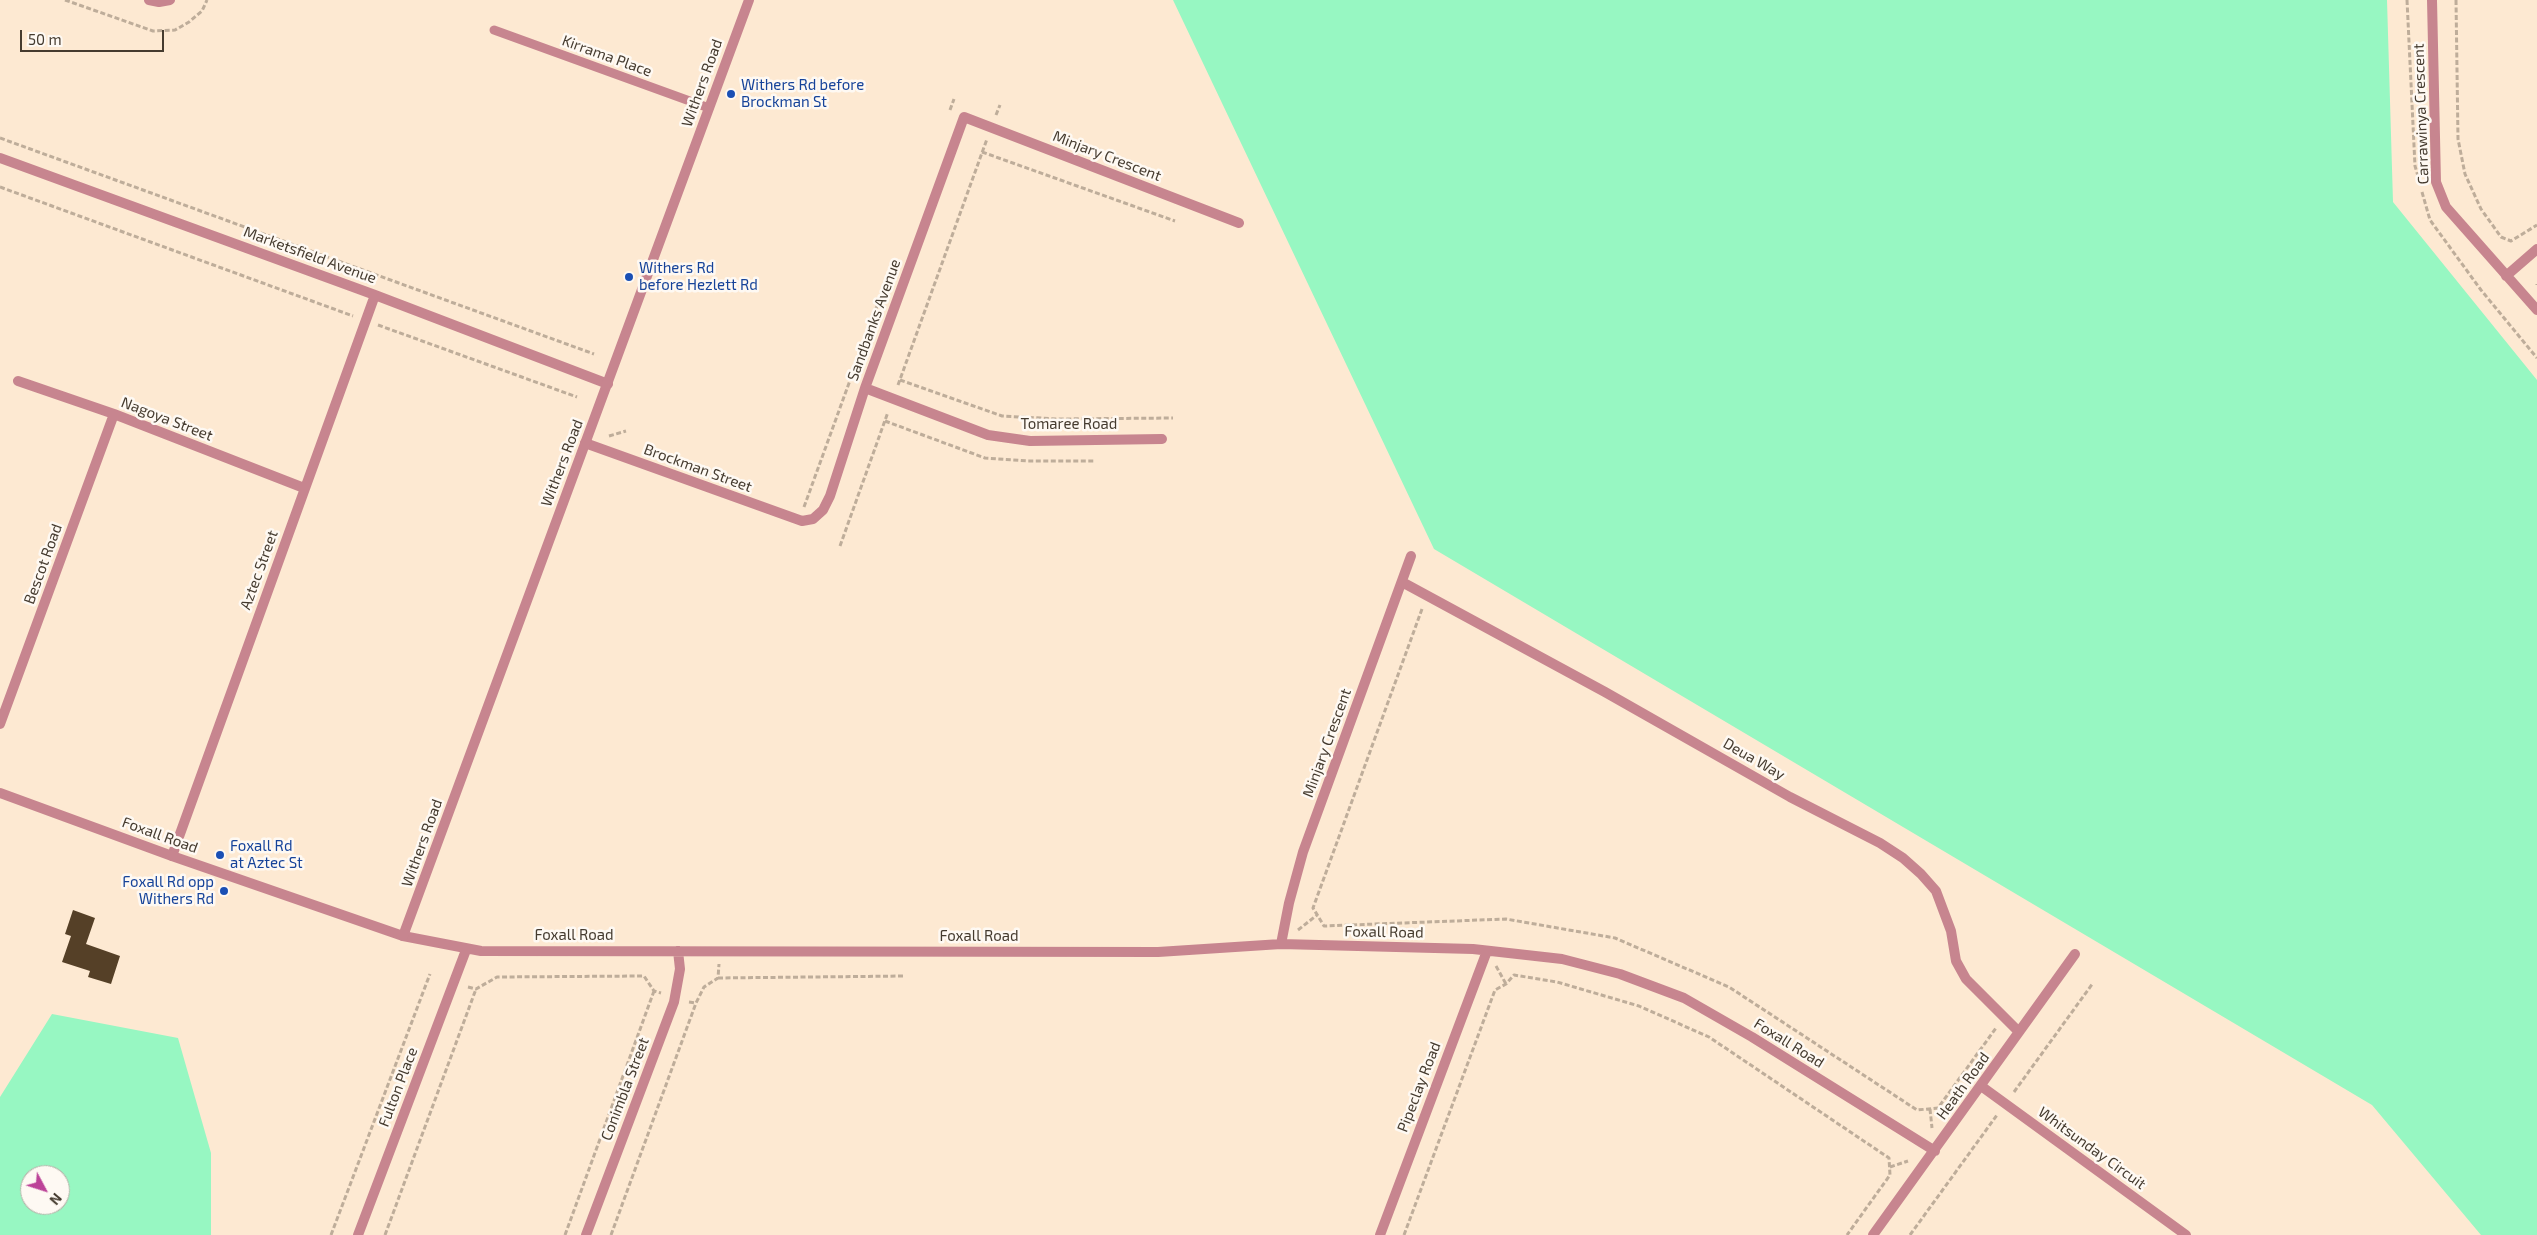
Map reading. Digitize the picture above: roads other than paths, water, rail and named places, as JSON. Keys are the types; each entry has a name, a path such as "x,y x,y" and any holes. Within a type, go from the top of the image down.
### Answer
{"street":[{"path":"149,0 159,2 170,0"},
{"name":"Withers Road","path":"404,936 749,0"},
{"name":"Carrawinya Crescent","path":"2432,0 2436,182 2446,207 2537,310"},
{"name":"Minjary Crescent","path":"964,117 1239,223"},
{"name":"Sandbanks Avenue","path":"802,521 813,519 822,510 964,117"},
{"name":"Marketsfield Avenue","path":"0,158 375,295 608,384"},
{"path":"2506,276 2537,249"},
{"name":"Aztec Street","path":"172,856 375,295"},
{"name":"Nagoya Street","path":"18,381 114,414 304,488"},
{"name":"Tomaree Road","path":"865,388 988,435 1030,441 1162,439"},
{"name":"Bescot Road","path":"0,724 114,414"},
{"name":"Brockman Street","path":"585,443 802,521"},
{"name":"Minjary Crescent","path":"1281,944 1289,903 1303,852 1411,556"},
{"name":"Deua Way","path":"1402,582 1790,797 1880,843 1902,858 1921,874 1936,891 1944,907 1951,931 1956,961 1966,979 2019,1032"},
{"name":"Foxall Road","path":"0,793 172,856 404,936 466,950 1158,952 1281,944 1487,951 1562,959 1620,974 1684,998 1752,1037 1934,1150"},
{"name":"Fulton Place","path":"358,1235 466,950"},
{"name":"Conimbla Street","path":"586,1235 675,998 680,969 678,951"},
{"name":"Pipeclay Road","path":"1380,1235 1487,951"},
{"name":"Heath Road","path":"1873,1235 2075,954"},
{"name":"Whitsunday Circuit","path":"1981,1086 2186,1235"}],"lane":[{"name":"Kirrama Place","path":"494,30 709,108"}],"place":[{"name":"Withers Rd before Brockman St","path":"731,94"},
{"name":"Withers Rd before Hezlett Rd","path":"629,277"},
{"name":"Foxall Rd at Aztec St","path":"220,855"},
{"name":"Foxall Rd opp Withers Rd","path":"224,891"}]}
